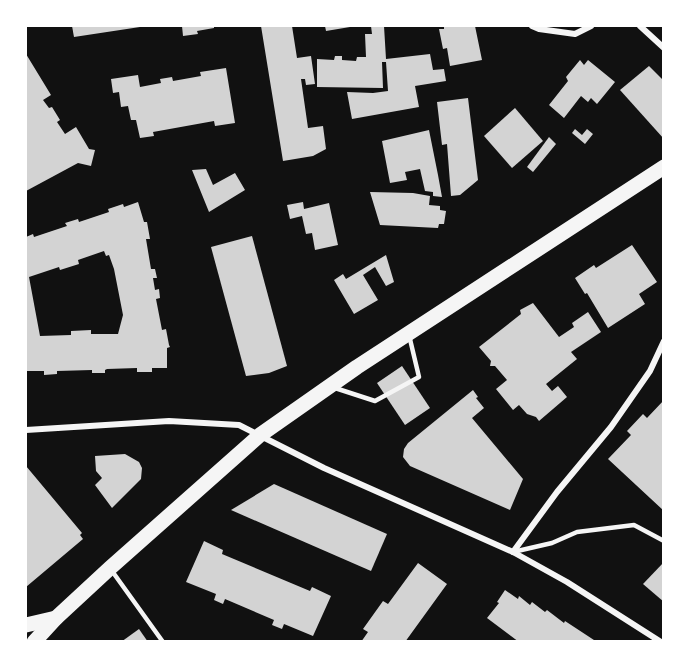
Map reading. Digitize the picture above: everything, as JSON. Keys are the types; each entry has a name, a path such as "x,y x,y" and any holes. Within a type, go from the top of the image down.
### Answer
{"main road":[{"path":"34,642 56,618 110,568 260,435 329,386 663,166"},
{"path":"26,625 56,618"}],"street":[{"path":"532,26 575,34 591,26"},
{"path":"640,26 663,48"},
{"path":"513,552 557,492 611,427 650,371 663,341"},
{"path":"26,430 169,421 238,425 324,468 513,552 567,582 661,642"}],"lane":[{"path":"329,386 375,401 419,377 409,333"},
{"path":"513,552 552,543 577,532 634,525 663,541"},
{"path":"110,568 163,642"}],"building":[{"path":"72,26 140,26 140,27 74,37"},
{"path":"182,26 214,26 214,28 197,31 198,34 183,36"},
{"path":"261,26 292,26 297,58 311,56 315,84 306,85 305,79 301,79 308,128 323,126 326,149 313,156 283,161"},
{"path":"325,26 350,26 350,27 326,31"},
{"path":"371,26 384,26 386,59 430,54 433,70 444,69 446,81 415,86 419,107 352,119 347,92 388,91 386,62 382,62 383,88 317,87 317,59 334,60 335,56 342,56 342,60 356,61 357,57 366,57 365,34 372,34"},
{"path":"444,26 475,26 482,60 450,66 447,48 443,49 439,29 444,29"},
{"path":"26,54 51,95 43,100 49,108 52,107 60,120 57,122 65,134 76,127 89,149 95,150 91,166 78,163 26,191"},
{"path":"580,60 584,65 588,60 615,82 597,104 591,98 588,102 581,96 564,118 549,105 568,81 566,77"},
{"path":"649,66 664,81 664,139 620,90"},
{"path":"226,68 235,123 215,126 214,121 153,132 154,136 140,138 136,120 131,120 128,106 121,107 119,92 113,93 111,79 138,75 140,87 161,83 160,79 172,77 173,81 201,76 200,72"},
{"path":"468,98 478,180 460,195 451,196 447,144 442,145 437,102"},
{"path":"515,108 543,141 512,168 484,136"},
{"path":"575,129 582,135 587,129 593,134 585,144 572,133"},
{"path":"429,130 442,197 433,196 433,192 425,191 420,169 405,172 407,180 390,183 382,141"},
{"path":"549,137 556,144 533,172 527,167"},
{"path":"206,169 213,185 235,173 245,190 209,212 192,170"},
{"path":"370,192 413,193 430,196 429,205 440,206 440,210 446,211 444,224 439,224 438,228 380,225"},
{"path":"138,202 144,222 147,222 150,239 146,239 151,269 155,269 157,278 153,278 155,290 159,289 160,298 156,299 162,330 166,329 170,347 167,348 167,368 152,368 152,372 137,372 137,368 107,369 105,373 92,373 92,370 57,371 57,374 44,375 44,371 26,371 26,237 33,234 34,237 67,226 65,223 78,219 79,222 109,212 108,209 123,204 124,207","holes":["104,251 106,256 109,255 114,269 123,315 118,334 91,334 91,330 71,331 71,335 40,336 29,277 59,267 60,270 79,264 78,260"]},
{"path":"303,202 304,209 329,203 338,245 315,250 312,233 306,234 302,216 290,219 287,205"},
{"path":"252,236 287,366 269,373 246,376 211,247"},
{"path":"632,245 657,282 639,294 645,304 608,328 575,278 594,265 596,268"},
{"path":"386,255 394,282 386,286 375,267 363,275 378,300 354,314 334,280 343,274 346,279"},
{"path":"533,303 559,337 574,327 572,323 588,312 601,332 571,352 577,359 546,384 552,391 558,386 567,397 539,421 536,417 527,414 519,405 513,410 496,389 507,380 495,366 490,366 491,361 479,347 521,314 520,310"},
{"path":"402,366 430,408 405,425 377,383"},
{"path":"473,390 484,408 472,418 523,479 510,510 410,466 403,457 408,443"},
{"path":"664,400 664,511 608,459 631,435 627,431 643,414 647,418"},
{"path":"125,454 139,462 142,468 141,479 112,508 95,485 102,478 96,471 95,456"},
{"path":"26,466 82,533 80,535 83,539 26,587"},
{"path":"274,484 387,534 371,571 231,510"},
{"path":"204,541 223,550 222,554 310,591 312,587 331,596 313,636 284,624 282,629 272,625 274,620 225,599 223,604 214,600 216,594 186,582"},
{"path":"664,562 664,602 643,584"},
{"path":"418,563 447,584 405,642 361,642 368,632 363,629 383,601 388,604"},
{"path":"505,590 518,599 519,596 530,605 532,602 545,612 547,610 597,642 519,642 487,618 499,603 497,602"},
{"path":"139,629 148,642 121,642"}]}
